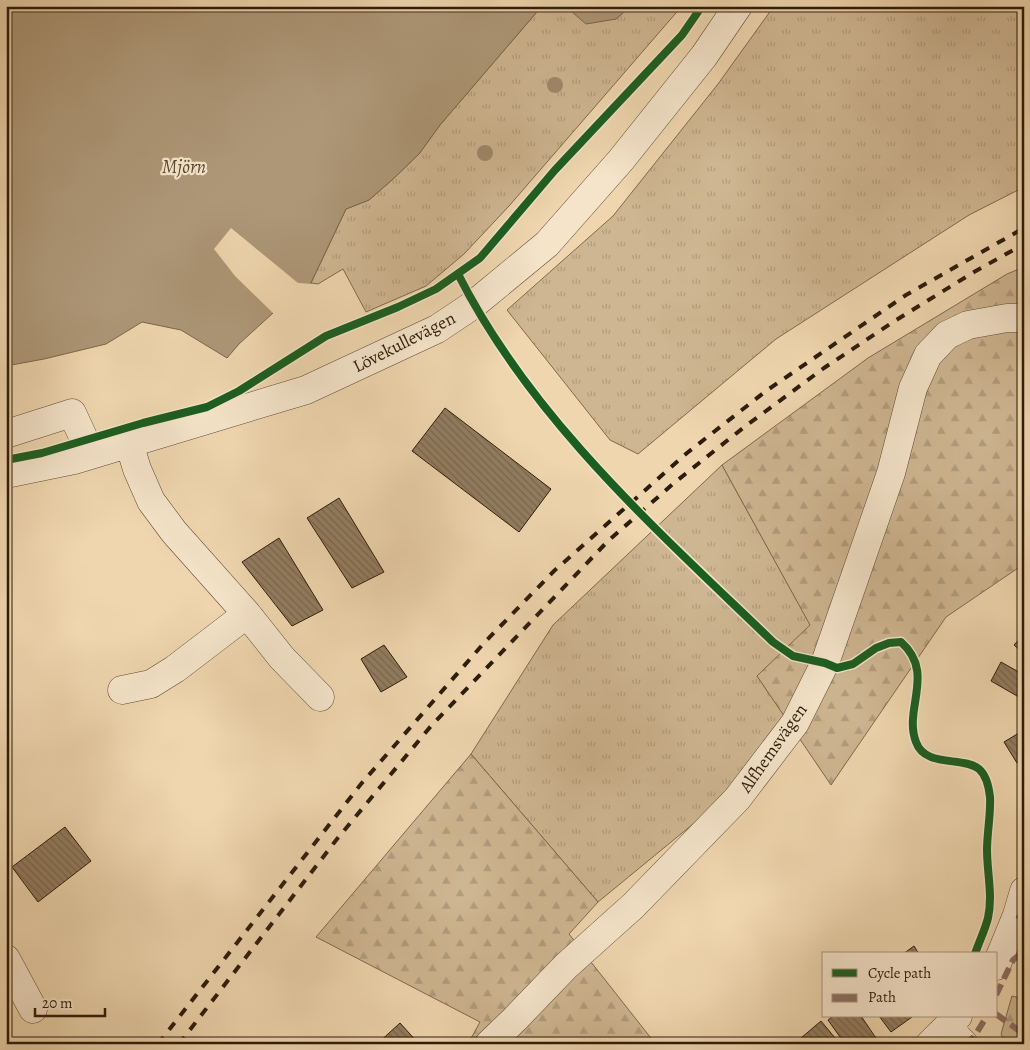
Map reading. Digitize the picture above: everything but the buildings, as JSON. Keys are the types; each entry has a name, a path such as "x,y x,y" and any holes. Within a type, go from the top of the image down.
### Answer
{"street":[{"name":"Lövekullevägen","path":"6,474 91,454 306,390 437,329 473,305 547,244 627,153 704,56 738,6"},
{"name":"Alfhemsvägen","path":"488,1044 516,1019 566,966 633,906 738,799 795,723 825,663 891,473 913,388 928,355 947,336 968,324 1007,318 1024,318"},
{"path":"6,434 72,413 91,454"},
{"path":"129,443 137,469 151,501 174,532 282,658 320,697"},
{"path":"122,690 151,684 175,669 246,614"},
{"path":"998,964 1017,940 1024,891"},
{"path":"6,959 33,1009"}],"green space":[{"path":"542,6 571,6 572,12 616,19 631,6 682,6 509,206 464,254 426,286 366,312 343,269 318,284 311,283 346,209 369,200 419,154 440,125"},
{"path":"774,6 1024,6 1024,187 969,215 776,339 638,454 610,440 507,310 613,216 718,84"},
{"path":"1024,267 1024,564 946,617 831,785 757,676 810,625 722,465 868,358 1007,274"},
{"path":"722,465 811,626 757,676 799,737 598,902 471,754 553,625"},
{"path":"471,754 598,902 569,934 654,1042 653,1044 468,1044 480,1022 316,937"},
{"path":"1012,996 1024,999 1024,1044 1006,1044 1001,1034"}],"water":[{"name":"Mjörn","path":"6,6 542,6 440,125 419,154 369,200 346,209 309,287 273,313 239,344 227,358 181,330 142,322 106,344 6,366"},
{"path":"571,6 631,6 616,19 586,24 572,12"}],"pier":[{"path":"231,228 298,283 313,284 311,288 274,316 235,276 214,249"}],"railway":[{"path":"158,1044 361,784 484,643 554,571 687,453 766,391 906,295 1024,228"},
{"path":"179,1044 337,839 431,726 608,541 674,483 743,428 824,368 893,322 974,272 1024,244"}],"marked path":[{"path":"1017,915 1024,919"},
{"path":"998,991 1013,960 1024,951"},
{"path":"998,1015 1024,1036"},
{"path":"965,1044 974,1037 986,1018"}],"cycle path":[{"path":"6,460 42,453 143,423 207,407 239,391 326,336 398,307 436,289 480,258 555,170 682,35 702,6"},
{"path":"458,274 488,327 522,377 559,425 642,515 773,642 793,656 825,663 837,668 853,664 876,648 889,643 901,642 911,654 916,666 918,679 913,717 913,730 916,742 921,750 936,759 964,763 979,769 985,778 989,790 987,850 990,893 989,910 987,922 976,952"}]}
